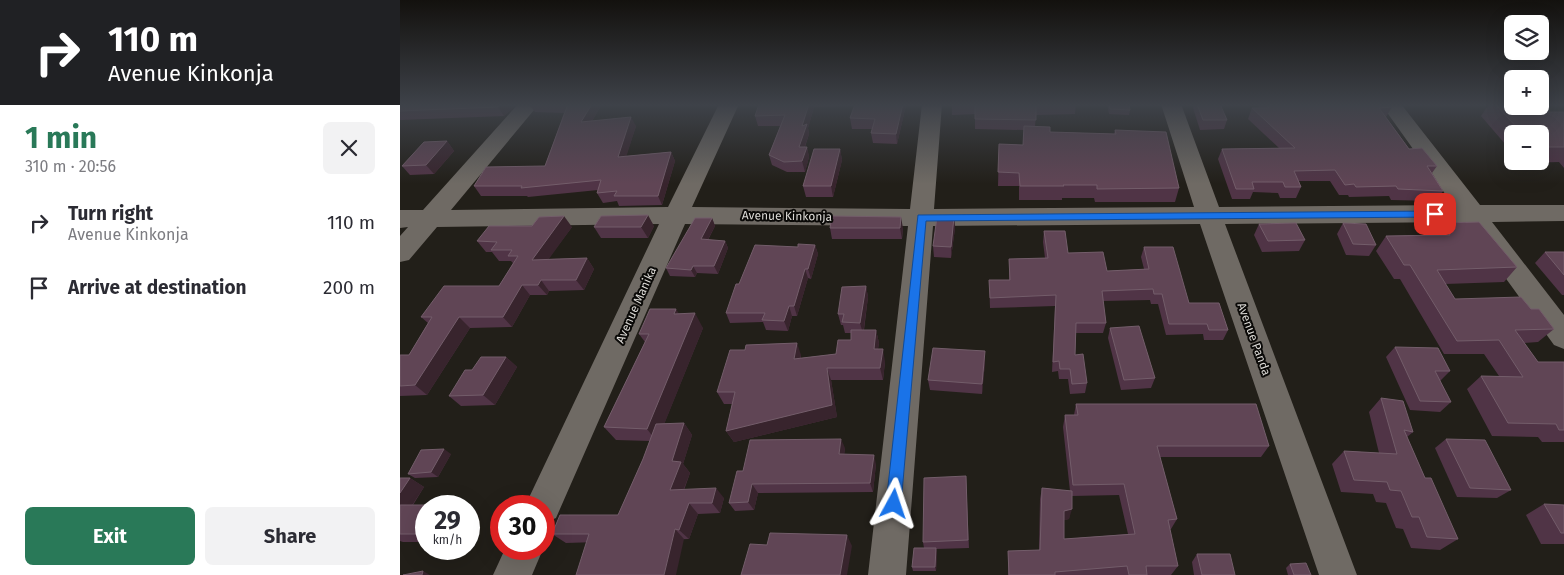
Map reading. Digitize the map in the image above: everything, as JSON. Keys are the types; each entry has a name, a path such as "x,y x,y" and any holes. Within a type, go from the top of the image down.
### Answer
{"street":[{"path":"400,252 505,131"},
{"name":"Avenue Manika","path":"548,495 716,131"},
{"path":"887,575 930,131"},
{"name":"Avenue Panda","path":"1180,131 1208,214 1285,423 1338,575"},
{"path":"1411,131 1564,337"},
{"name":"Avenue Kinkonja","path":"400,219 676,215 922,218 1208,214 1564,213"},
{"path":"512,575 519,560"}],"building":[{"path":"558,131 627,131 618,157 671,152 658,196 614,196 617,191 597,193 601,180 521,188 522,186 474,186 486,167 545,166"},
{"path":"779,131 805,131 799,147 807,147 802,161 784,162 769,155"},
{"path":"872,131 897,131 896,134 871,133"},
{"path":"1024,131 1116,134 1115,131 1166,132 1179,188 1097,189 1097,185 1020,186 1019,173 998,172 999,144 1023,145"},
{"path":"1277,131 1396,131 1409,149 1422,148 1437,166 1427,166 1443,191 1398,189 1396,186 1356,187 1354,184 1345,185 1335,170 1294,171 1301,187 1285,187 1283,182 1252,182 1254,189 1236,189 1222,149 1295,148"},
{"path":"1549,131 1564,131 1564,147 1549,147"},
{"path":"447,141 426,165 402,166 424,142"},
{"path":"814,149 840,149 831,186 803,186"},
{"path":"648,215 641,227 594,227 601,216"},
{"path":"564,216 532,260 587,258 576,280 541,280 538,285 522,285 503,317 459,317 415,385 400,386 400,355 409,355 432,317 421,317 444,286 499,286 518,256 508,256 512,250 491,250 497,242 477,241 489,226 532,226 539,217"},
{"path":"832,216 901,217 900,228 830,228"},
{"path":"937,217 954,217 951,247 933,246"},
{"path":"695,218 712,218 701,239 725,241 714,266 693,266 691,270 666,268"},
{"path":"1479,222 1517,267 1437,270 1455,299 1521,297 1531,309 1539,309 1554,329 1515,330 1538,362 1564,362 1564,430 1559,430 1556,424 1508,423 1481,376 1523,377 1499,340 1457,341 1410,265 1404,265 1386,236 1450,235 1441,223"},
{"path":"1296,223 1305,240 1268,241 1259,224"},
{"path":"1343,223 1366,224 1376,245 1353,244"},
{"path":"1044,231 1065,231 1068,253 1103,252 1107,271 1149,269 1144,247 1173,247 1189,303 1219,303 1228,330 1209,330 1207,324 1169,324 1162,294 1154,294 1153,289 1102,291 1106,323 1076,323 1075,355 1083,354 1087,383 1072,384 1070,369 1060,369 1059,361 1053,362 1056,295 990,298 989,280 1010,280 1009,259 1048,258"},
{"path":"798,244 815,245 808,269 805,269 794,306 789,306 784,321 762,320 765,313 726,313 736,284 739,284 755,245 798,247"},
{"path":"1545,252 1564,252 1564,275"},
{"path":"866,286 860,323 842,322 844,314 838,314 842,287"},
{"path":"650,309 676,309 674,314 695,313 647,429 604,427 649,334 639,334"},
{"path":"1139,326 1155,378 1124,380 1110,328"},
{"path":"851,330 876,330 874,349 883,349 880,368 827,368 832,405 726,431 735,392 717,392 730,350 745,350 746,345 797,343 794,359 836,354 838,340 851,340"},
{"path":"1395,347 1438,348 1450,371 1435,371 1451,402 1420,401"},
{"path":"933,348 985,351 982,384 928,380"},
{"path":"481,357 506,357 483,395 449,396 465,370 472,370"},
{"path":"1381,398 1403,401 1413,432 1404,430 1425,478 1431,478 1458,539 1427,537 1419,517 1412,517 1401,491 1390,490 1387,482 1354,480 1344,451 1397,454"},
{"path":"1076,404 1256,404 1269,446 1157,446 1177,519 1168,520 1178,566 1146,566 1147,575 1129,575 1127,566 1055,572 1055,575 1009,575 1008,551 1040,550 1042,488 1072,491 1072,509 1064,511 1064,539 1135,534 1124,484 1073,485 1065,415 1078,415"},
{"path":"684,423 672,461 681,462 670,490 716,488 712,503 689,503 679,530 675,529 664,575 576,575 589,534 555,534 555,527 560,515 618,515 656,424"},
{"path":"841,439 839,454 874,455 870,483 752,484 748,502 729,503 737,471 743,471 750,440"},
{"path":"1446,439 1485,440 1511,490 1470,488"},
{"path":"444,449 431,472 408,474 421,450"},
{"path":"966,476 968,540 923,542 924,478"},
{"path":"400,478 410,478 400,493"},
{"path":"1544,504 1564,505 1564,533 1561,533"},
{"path":"400,505 415,505 415,534 400,534"},
{"path":"770,533 847,535 840,575 741,575 750,544 767,545"},
{"path":"914,548 936,548 935,567 912,567"},
{"path":"1197,554 1230,554 1235,575 1202,575"},
{"path":"1306,563 1311,575 1294,575 1290,564"},
{"path":"423,571 422,575 403,575"}],"route":[{"path":"894,504 922,218 1208,214 1435,214"}]}
